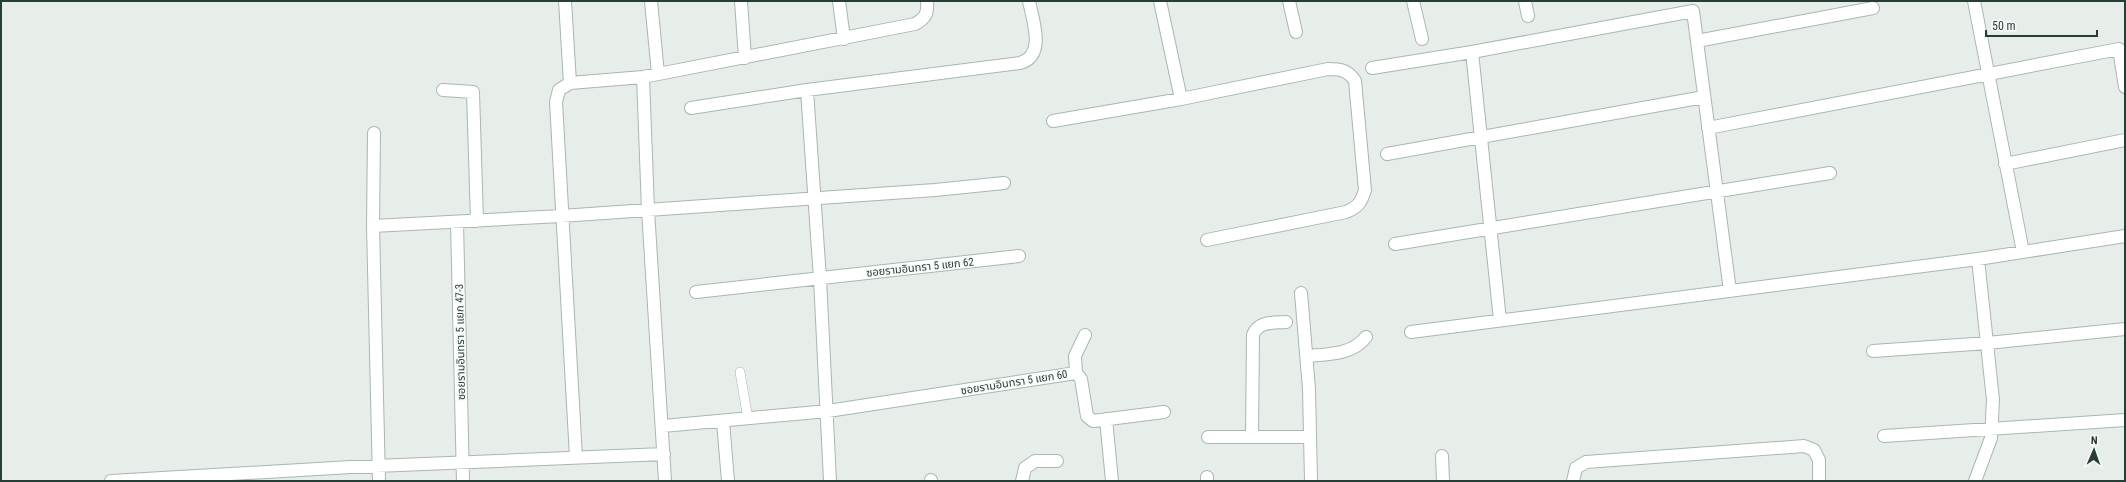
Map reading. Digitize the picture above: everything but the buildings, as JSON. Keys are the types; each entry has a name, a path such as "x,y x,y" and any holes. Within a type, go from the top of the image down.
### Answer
{"street":[{"path":"566,1 570,83"},
{"path":"651,1 658,74"},
{"path":"741,1 745,58"},
{"path":"839,1 844,39"},
{"path":"576,458 561,216 556,102 559,90 570,83 643,77 844,39 914,24 923,20 928,12 928,1"},
{"path":"691,108 807,90 1020,64 1029,61 1034,56 1036,46 1035,30 1029,1"},
{"path":"1160,1 1181,99"},
{"path":"1289,1 1296,32"},
{"path":"1413,1 1422,39"},
{"path":"1525,1 1528,16"},
{"path":"1974,1 1987,75 2023,252"},
{"path":"1697,41 1873,8"},
{"path":"1372,68 1472,52 1692,11 1730,291"},
{"path":"1708,128 2119,49 2125,87"},
{"path":"1472,52 1500,320"},
{"path":"1053,121 1181,99 1328,69 1343,70 1350,74 1355,81 1365,190 1362,201 1357,208 1346,212 1208,240"},
{"path":"643,77 648,210 663,426 665,481"},
{"path":"443,90 473,92 477,221"},
{"path":"807,90 828,411 830,481"},
{"path":"1387,154 1704,97"},
{"path":"374,133 373,226 379,481"},
{"path":"2005,164 2125,140"},
{"path":"1395,244 1717,190 1830,173"},
{"path":"373,226 561,216 814,197 950,189 1004,183"},
{"name":"ซอยรามอินทรา 5 แยก 47-3","path":"457,222 463,481"},
{"path":"1411,332 1978,259 2125,236"},
{"name":"ซอยรามอินทรา 5 แยก 62","path":"696,292 1020,256"},
{"path":"1975,481 1991,438 1993,400 1978,259"},
{"path":"1301,293 1307,356 1310,481"},
{"path":"1252,437 1253,335 1255,329 1262,324 1286,322"},
{"path":"1873,351 1988,343 2125,329"},
{"path":"1076,373 1075,356 1085,335"},
{"path":"1307,356 1352,349 1359,345 1366,337"},
{"name":"ซอยรามอินทรา 5 แยก 60","path":"663,426 723,422 828,411 1076,373 1081,379 1087,416 1093,421 1164,412"},
{"path":"1106,419 1112,481"},
{"path":"1884,436 2125,420"},
{"path":"723,422 728,481"},
{"path":"1208,438 1310,437"},
{"path":"1573,481 1576,468 1586,462 1804,446 1814,450 1819,460 1819,481"},
{"path":"111,481 378,466 664,454"},
{"path":"1442,456 1443,481"},
{"path":"1022,481 1025,468 1035,462 1057,461"}],"lane":[{"path":"740,372 748,419"}]}
